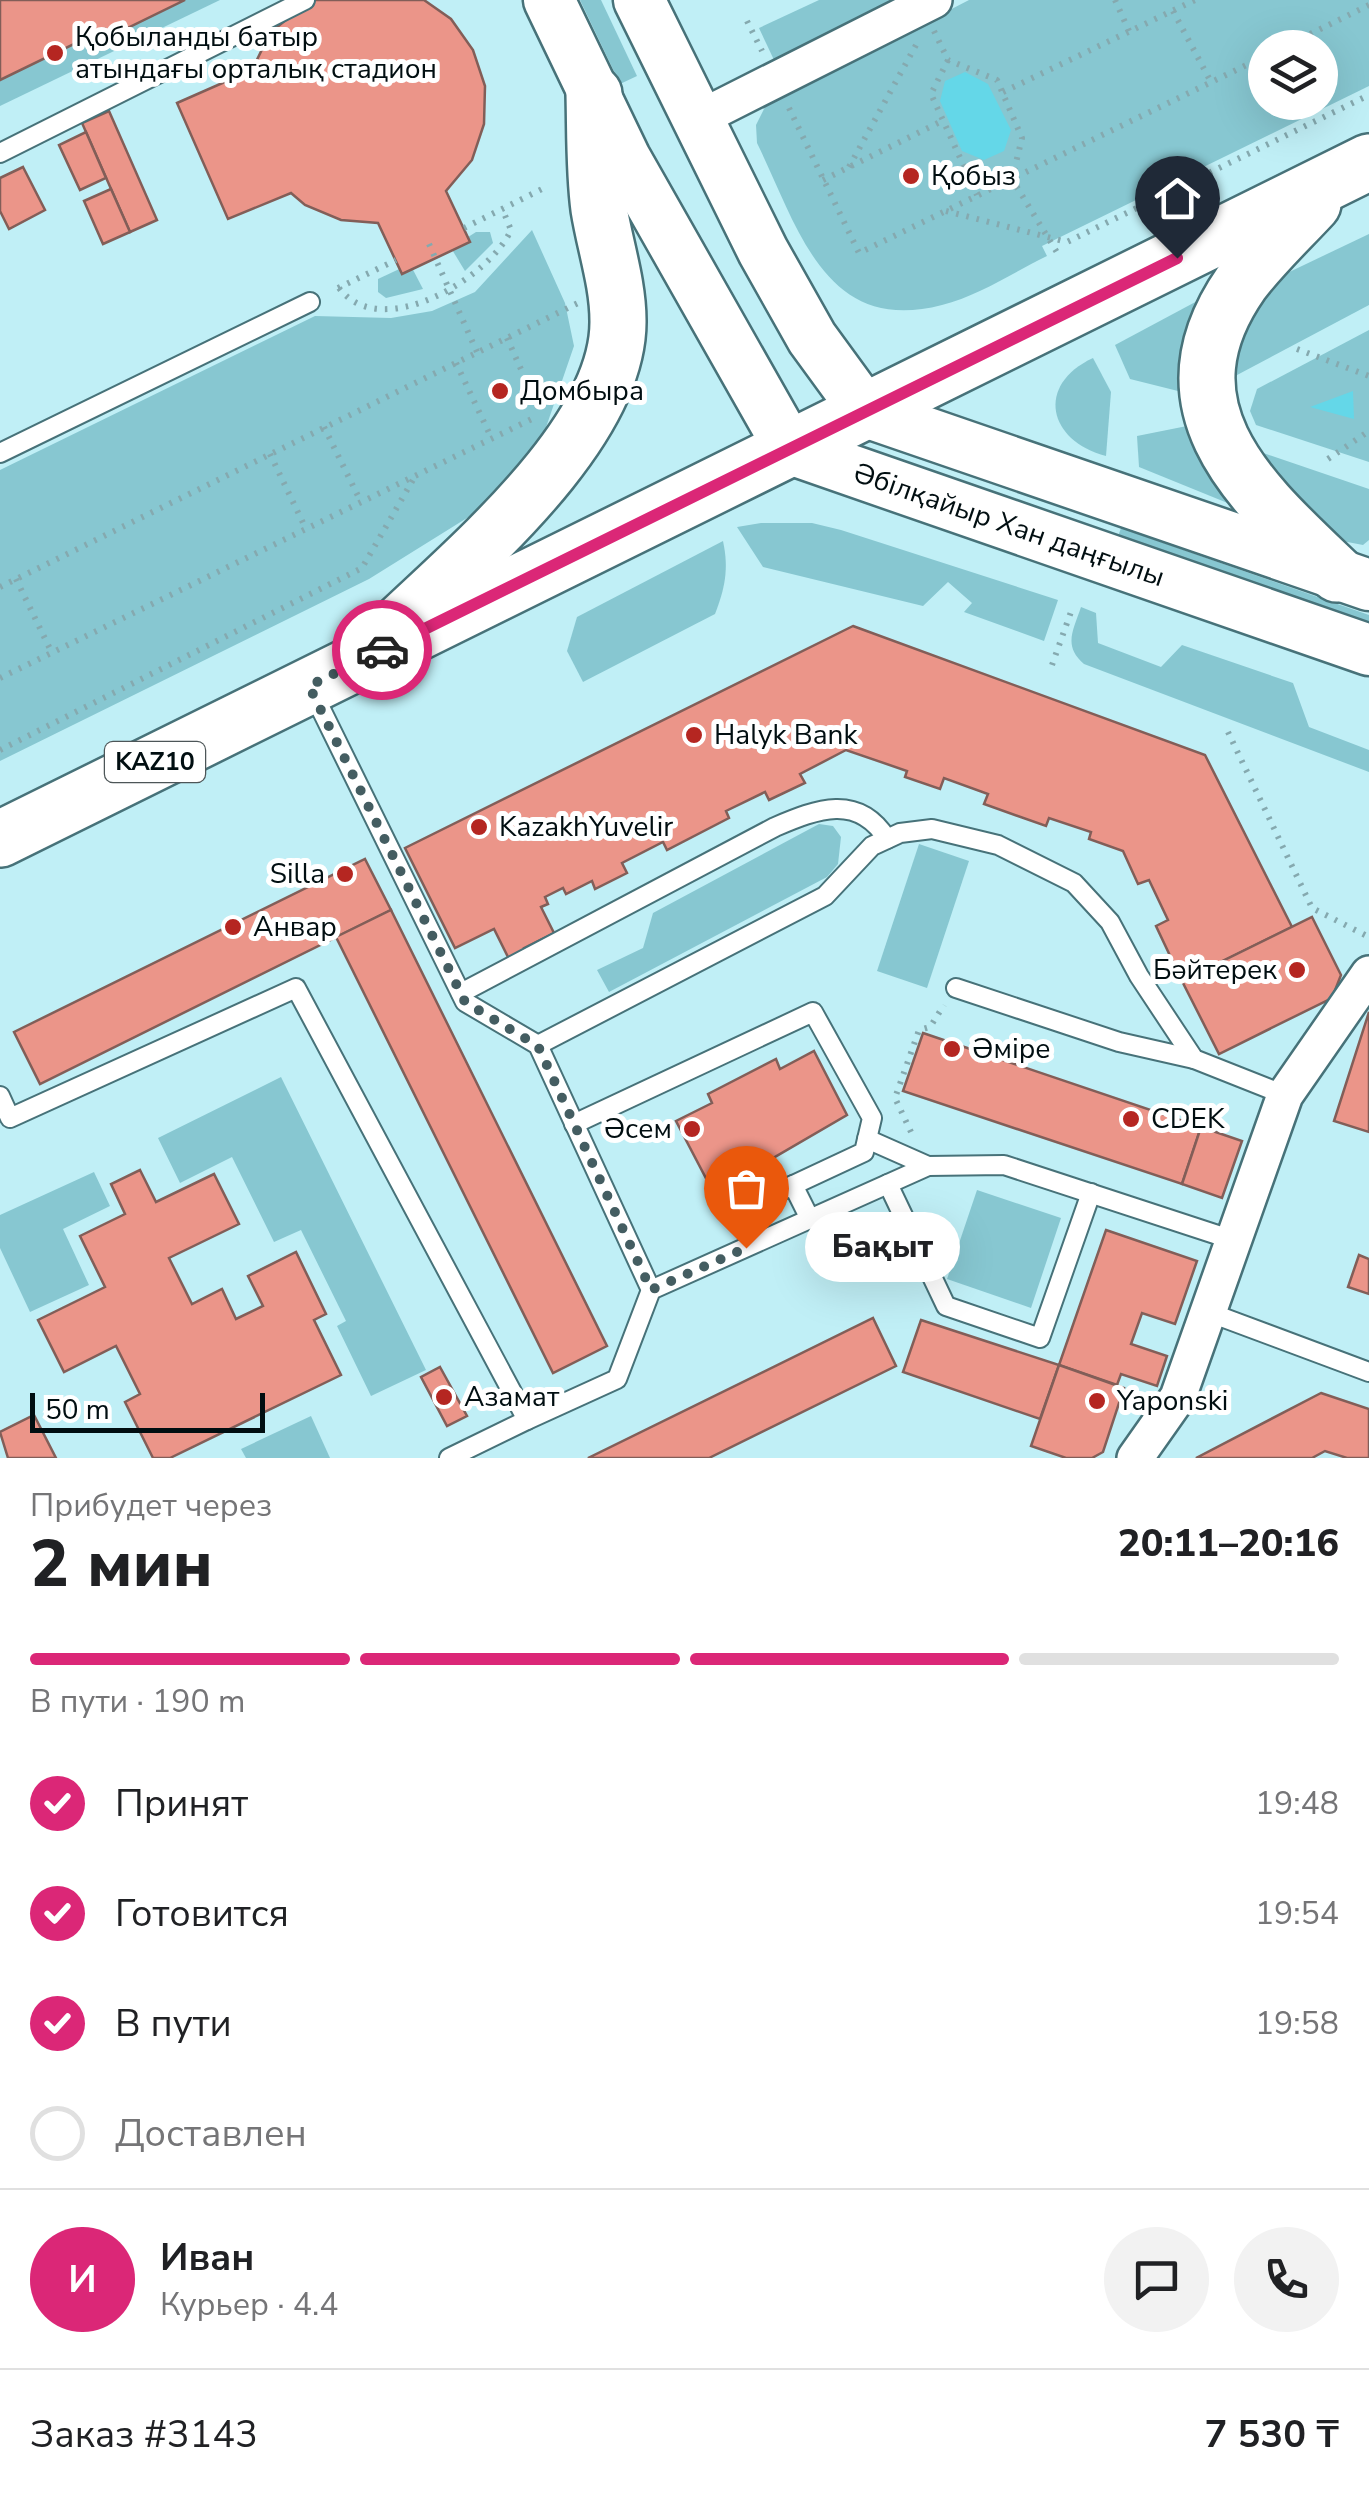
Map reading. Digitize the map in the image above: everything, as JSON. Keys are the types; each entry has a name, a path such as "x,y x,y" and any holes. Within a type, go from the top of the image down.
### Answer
{"main road":[{"path":"549,0 624,158 790,449"},
{"path":"640,0 802,320 866,412 1353,580"},
{"path":"362,660 478,549 559,459 608,383 618,322 599,205 594,94"},
{"path":"624,158 698,120"},
{"path":"1353,170 1240,284 1220,324 1207,401 1222,449 1239,472 1353,580"},
{"name":"KAZ10","path":"0,839 1353,170"},
{"name":"Әбілқайыр Хан даңғылы","path":"790,449 1369,650"}],"street":[{"path":"698,120 934,0"},
{"path":"1135,1458 1178,1397 1285,1095 1369,974"}],"lane":[{"path":"0,153 305,0"},
{"path":"0,453 310,302"},
{"path":"309,686 465,1002 538,1046 651,1290"},
{"path":"461,993 775,827 822,807 854,809 877,823 887,839"},
{"path":"538,1046 825,896 872,846 932,829 965,834 1039,863 1074,883 1110,922 1139,976 1194,1058"},
{"path":"0,1096 10,1118 296,988 528,1420"},
{"path":"956,988 1119,1042 1194,1058 1285,1095"},
{"path":"574,1124 813,1012 872,1118 864,1152 742,1209"},
{"path":"867,1139 928,1166"},
{"path":"449,1458 617,1379 651,1290 928,1166 1004,1165 1233,1240"},
{"path":"888,1184 946,1306 1040,1338 1091,1194"},
{"path":"792,1185 810,1219"},
{"path":"1208,1312 1369,1372"}],"path":[{"path":"1115,0 1129,31"},
{"path":"1003,92 1195,0"},
{"path":"1318,30 1369,5"},
{"path":"1174,11 1211,82"},
{"path":"849,167 929,20 948,60 997,80 1022,138 1012,179 1058,254"},
{"path":"747,21 860,253 1248,64"},
{"path":"948,60 931,94 978,195"},
{"path":"945,211 1067,242 1369,95"},
{"path":"823,180 942,120"},
{"path":"464,228 548,186"},
{"path":"340,288 350,302 367,307 402,307 450,290 504,246 511,230 502,208"},
{"path":"428,244 477,352"},
{"path":"310,302 396,260"},
{"path":"0,586 590,297"},
{"path":"507,338 541,415"},
{"path":"1298,349 1369,376"},
{"path":"456,363 492,439"},
{"path":"0,678 551,410"},
{"path":"324,428 361,502"},
{"path":"1328,459 1369,431"},
{"path":"270,454 306,529"},
{"path":"0,750 362,568 415,476"},
{"path":"16,578 52,653"},
{"path":"1052,665 1072,609"},
{"path":"1228,732 1312,908 1369,937"},
{"path":"928,1166 895,1098 918,1030 930,1027 956,988"}],"shaded area":[{"name":"Қобыланды батыр атындағы орталық стадион","path":"0,0 220,0 0,106"},
{"path":"580,0 601,0 637,76 620,84"},
{"path":"819,0 898,1 774,60 759,28"},
{"path":"969,0 1369,0 1369,86 1338,101 1338,30 1248,30 1248,120 1300,120 1042,246 1047,256 982,290 942,305 902,310 869,304 842,289 802,239 757,143 756,125 766,105"},
{"path":"965,72 988,84 1011,130 1004,151 984,160 962,151 940,101 945,81"},
{"path":"532,230 565,303 574,346 543,436 522,469 483,508 369,579 0,761 0,470 315,316 391,318 432,311 475,292"},
{"path":"476,232 490,232 493,243 465,271 451,248"},
{"path":"1369,234 1369,305 1222,383 1264,284"},
{"path":"410,264 423,289 386,298 378,292 378,279"},
{"path":"1229,284 1198,396 1130,379 1115,345"},
{"path":"1369,330 1369,462 1256,425 1250,411 1257,389"},
{"path":"1093,358 1111,392 1106,456 1071,438 1056,412 1056,397 1062,383"},
{"path":"1353,391 1354,419 1310,407"},
{"path":"1197,424 1262,517 1139,467 1137,436"},
{"path":"1234,443 1369,489 1369,540 1363,545 1337,540"},
{"path":"812,523 841,530 1058,600 1044,641 964,612 972,603 948,582 923,606 763,567 737,527"},
{"path":"1121,528 1369,615 1369,630 1116,542"},
{"path":"723,541 725,578 715,614 583,682 567,651 577,617"},
{"path":"1081,607 1096,613 1098,643 1161,667 1182,645 1293,683 1309,727 1369,750 1369,772 1084,664 1072,644"},
{"path":"819,824 833,826 841,837 838,864 827,877 609,992 597,970 643,948 653,913"},
{"path":"919,844 969,861 927,988 877,971"},
{"path":"281,1077 426,1370 371,1396 337,1326 346,1321 301,1230 274,1242 232,1157 180,1183 158,1138"},
{"path":"94,1172 110,1206 63,1229 89,1285 30,1312 0,1248 0,1215"},
{"path":"977,1190 1061,1218 1031,1308 947,1279"},
{"path":"311,1416 330,1458 246,1458 241,1449"}],"building":[{"name":"Қобыланды батыр атындағы орталық стадион","path":"0,0 185,0 109,37 105,29 0,80"},
{"path":"310,0 424,0 451,19 473,50 485,86 484,124 472,160 446,191 470,242 402,274 378,223 341,220 305,205 291,193 228,219 177,103 252,70 270,33"},
{"path":"109,111 157,220 130,232 82,123"},
{"path":"86,132 106,178 80,190 59,145"},
{"path":"23,167 45,210 9,229 0,211 0,178"},
{"path":"111,189 130,232 103,244 84,201"},
{"path":"853,626 1205,755 1292,927 1182,981 1156,926 1168,920 1149,880 1138,884 1123,851 1089,839 1091,832 1049,818 1046,826 984,804 988,794 944,778 940,789 905,777 907,771 846,750 800,774 805,783 769,800 765,792 726,811 729,818 667,850 663,842 622,863 627,873 595,889 592,881 566,894 563,888 545,897 548,904 541,907 554,933 524,948 526,953 510,961 494,929 455,948 405,848"},
{"path":"365,859 391,910 40,1084 14,1032"},
{"path":"391,910 607,1346 553,1373 336,937"},
{"path":"1312,917 1341,975 1332,998 1219,1054 1182,981"},
{"path":"1369,1012 1369,1132 1334,1121"},
{"path":"923,1033 1201,1127 1182,1184 903,1091"},
{"path":"814,1051 847,1115 756,1168 753,1162 709,1184 676,1121 712,1103 708,1094 776,1059 780,1069"},
{"path":"1201,1127 1242,1141 1222,1198 1182,1184"},
{"path":"140,1170 156,1202 214,1174 239,1224 169,1258 192,1304 222,1289 236,1319 263,1306 248,1276 296,1252 326,1314 314,1320 341,1375 170,1458 153,1458 125,1402 140,1394 116,1346 64,1372 38,1320 105,1287 80,1236 125,1214 111,1184"},
{"path":"1106,1230 1197,1261 1175,1324 1142,1313 1131,1344 1167,1356 1157,1386 1121,1374 1117,1385 1059,1365"},
{"path":"1359,1255 1369,1259 1369,1294 1348,1287"},
{"path":"873,1318 896,1366 709,1458 588,1458"},
{"path":"921,1320 1059,1365 1040,1419 903,1372"},
{"path":"1059,1365 1124,1388 1103,1452 1092,1458 1066,1458 1031,1446"},
{"name":"Азамат","path":"440,1367 467,1416 447,1426 421,1377"},
{"path":"1321,1393 1369,1409 1369,1458 1347,1458 1325,1451 1312,1458 1196,1458"},
{"path":"34,1415 56,1458 8,1458 0,1432"}],"way so far":[{"path":"382,650 309,686 465,1002 538,1046 651,1290 746,1248"}],"place":[{"name":"Қобыланды батыр атындағы орталық стадион","path":"55,53"},
{"name":"Қобыз","path":"911,176"},
{"name":"Домбыра","path":"500,391"},
{"name":"Halyk Bank","path":"694,735"},
{"name":"KazakhYuvelir","path":"479,827"},
{"name":"Silla","path":"345,874"},
{"name":"Анвар","path":"233,927"},
{"name":"Бәйтерек","path":"1297,970"},
{"name":"Әміре","path":"952,1049"},
{"name":"CDEK","path":"1131,1119"},
{"name":"Әсем","path":"692,1129"},
{"name":"Бақыт","path":"746,1248"},
{"name":"Азамат","path":"444,1397"},
{"name":"Yaponski","path":"1097,1401"}],"route":[{"path":"382,650 1177,258"}]}
